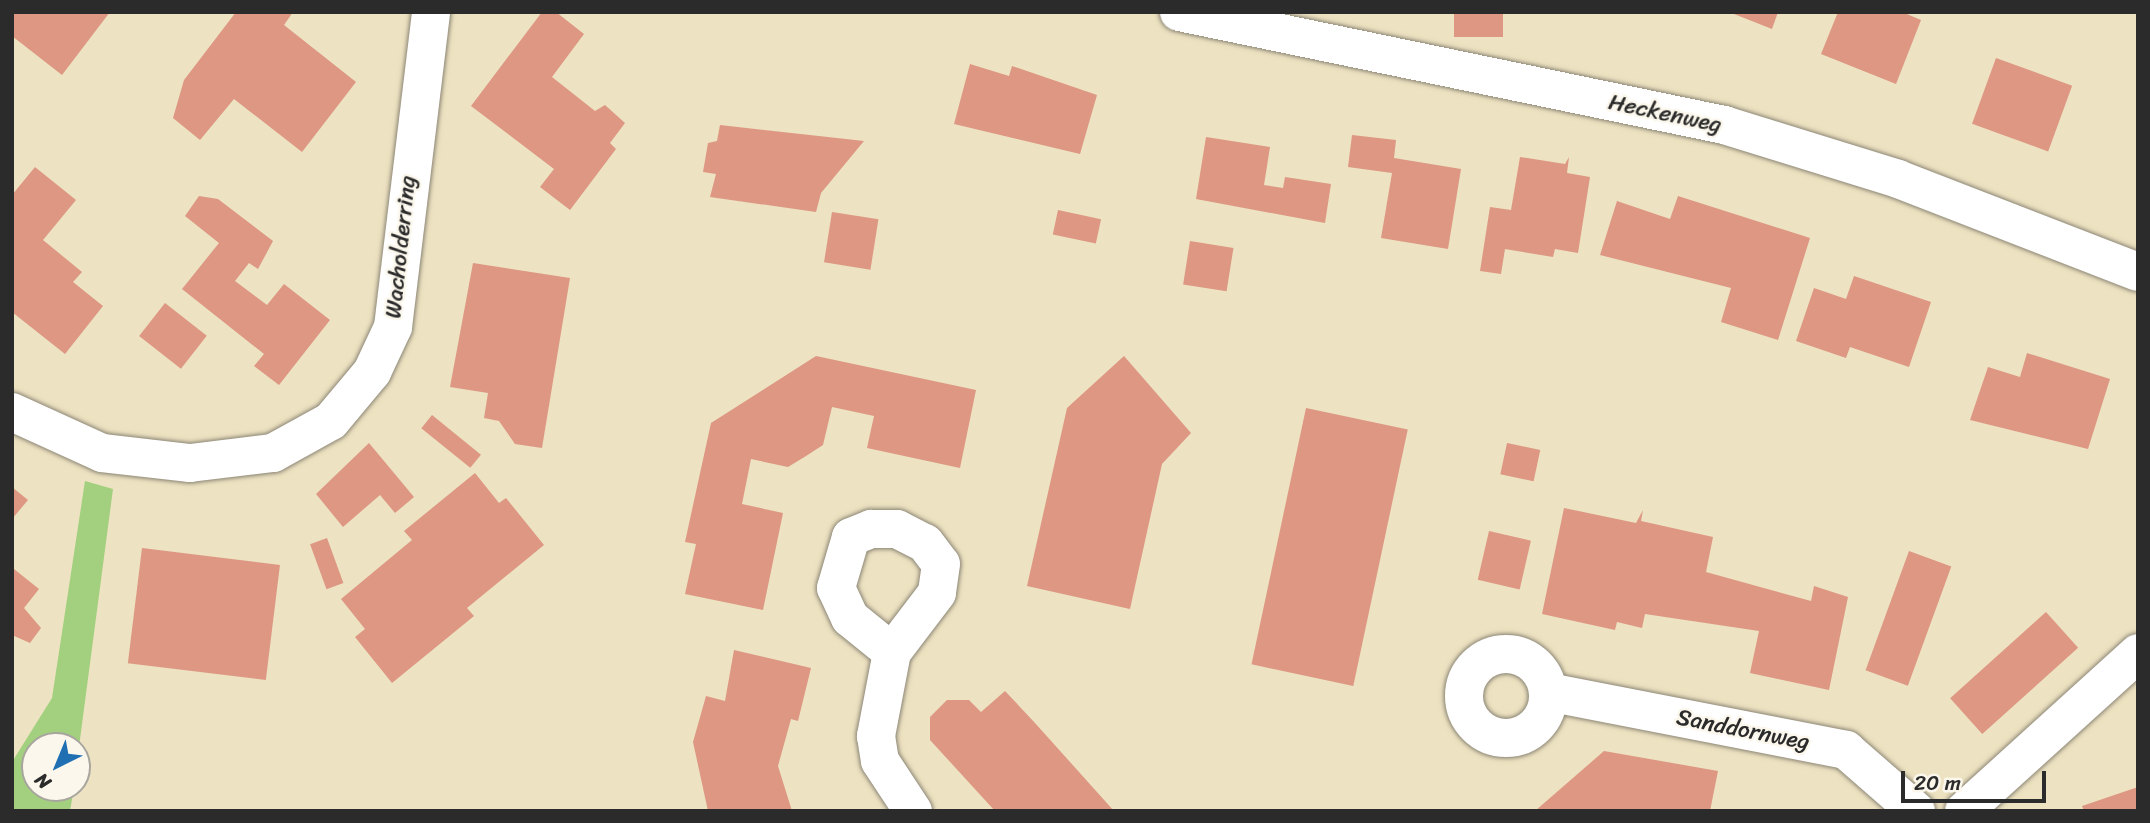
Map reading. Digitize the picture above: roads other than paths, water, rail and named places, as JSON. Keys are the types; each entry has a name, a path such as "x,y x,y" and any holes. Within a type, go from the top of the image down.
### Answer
{"street":[{"name":"Wacholderring","path":"12,412 102,453 190,463 273,453 331,421 372,372 393,327 430,12"},
{"name":"Heckenweg","path":"1179,12 1724,125 1898,179 2138,272"},
{"path":"892,652 876,736 880,761 913,811"},
{"path":"1964,811 2138,653"},
{"name":"Sanddornweg","path":"1548,692 1846,750 1916,811"}]}
